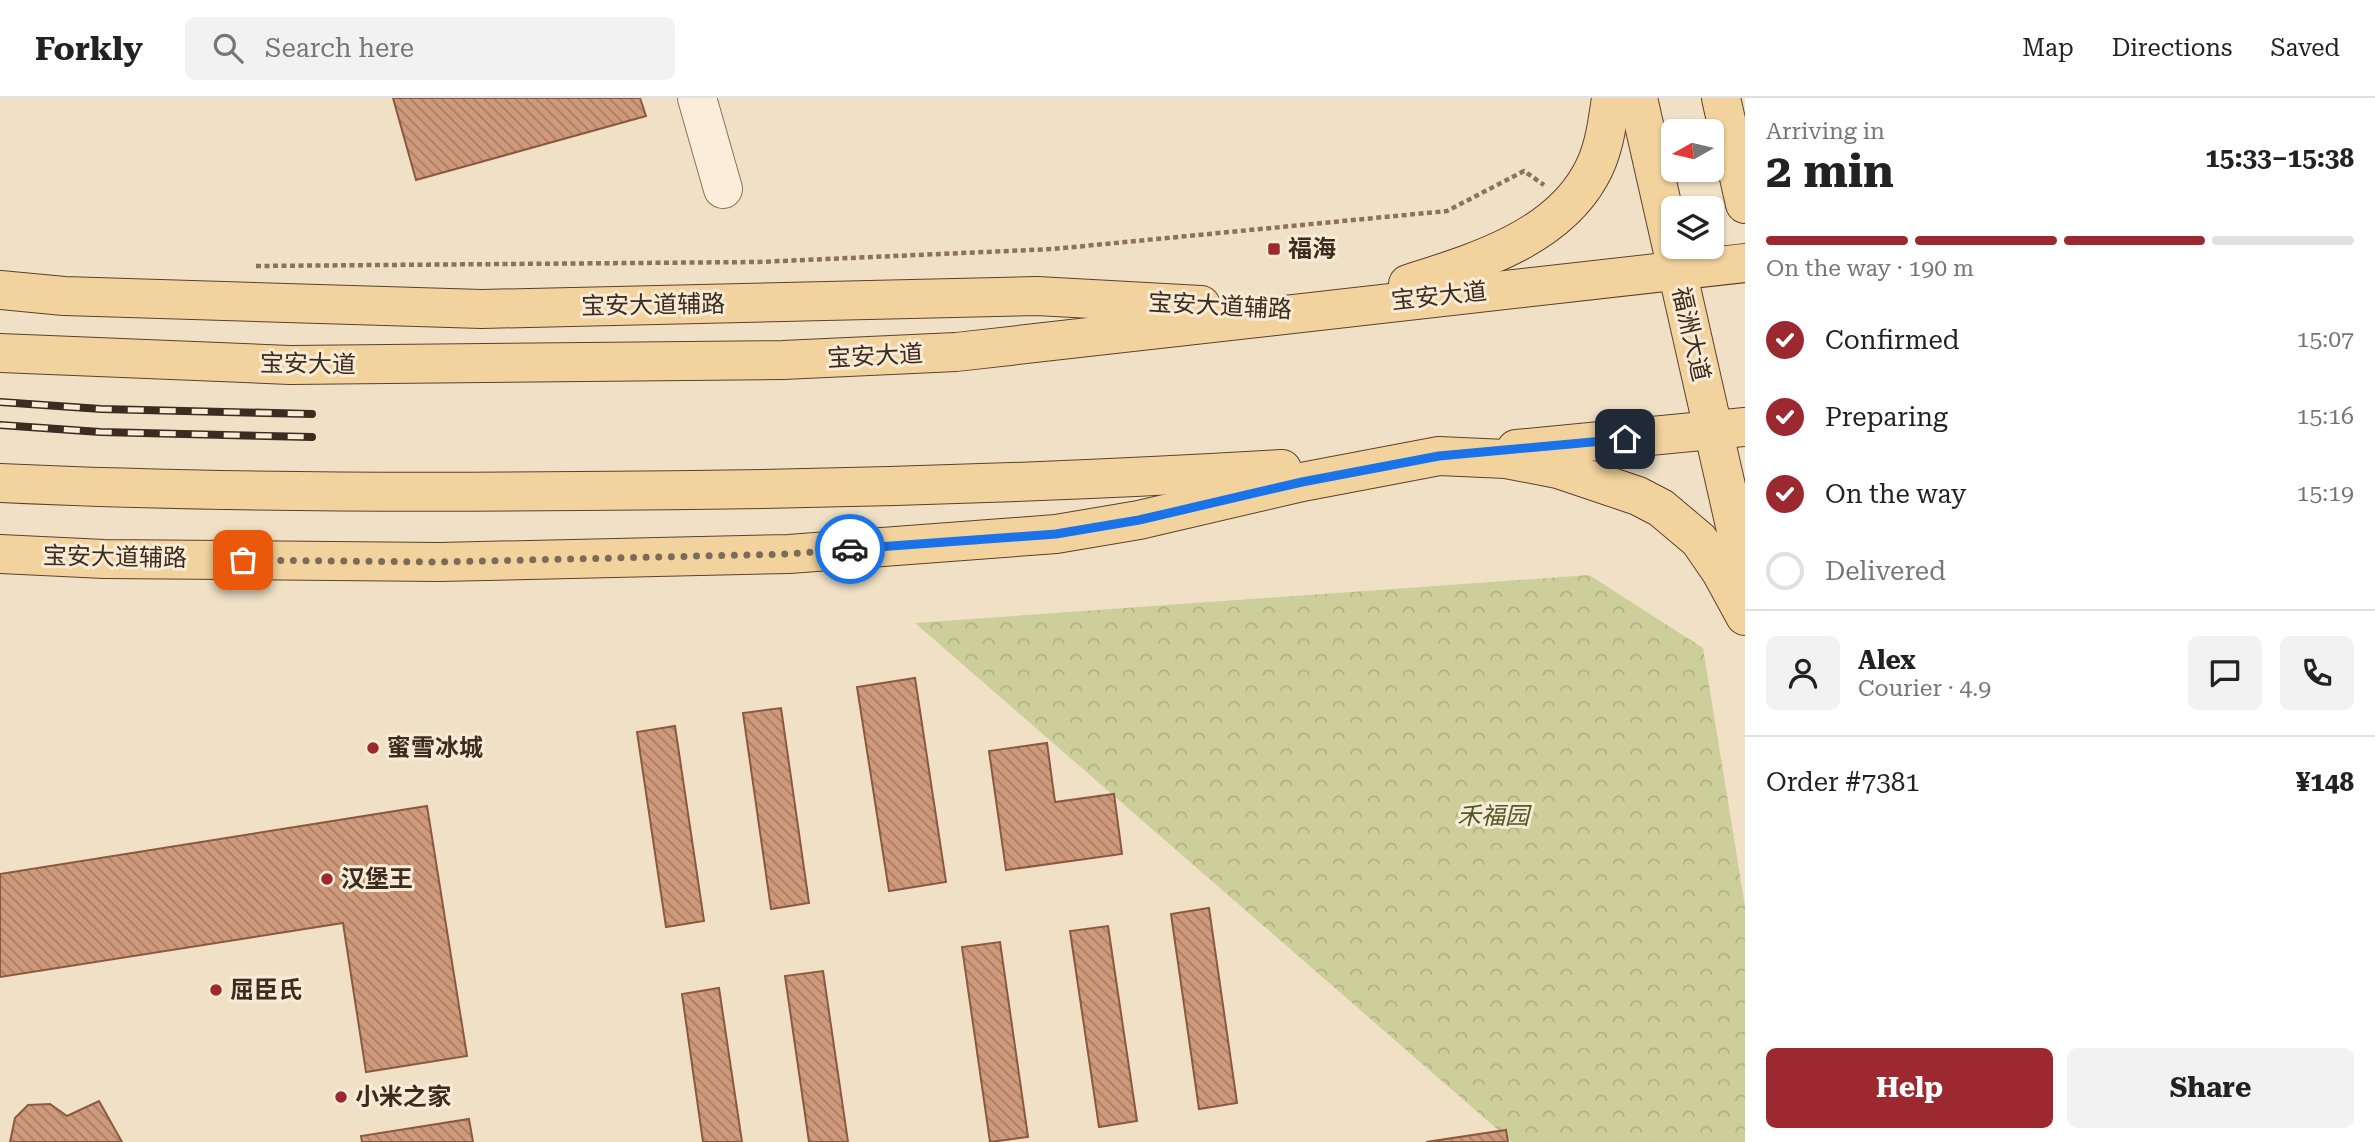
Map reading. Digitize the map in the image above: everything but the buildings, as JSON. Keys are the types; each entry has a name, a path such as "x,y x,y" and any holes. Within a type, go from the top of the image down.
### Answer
{"main road":[{"path":"1307,311 1409,284 1456,267 1519,241 1550,221 1570,203 1590,176 1605,141 1611,98"},
{"name":"福洲大道","path":"1638,98 1677,269 1729,429 1745,570"},
{"path":"1721,98 1745,204"},
{"name":"宝安大道","path":"0,353 290,365 783,360 956,352 1745,263"},
{"name":"宝安大道辅路","path":"0,290 77,296 482,309 1037,296 1307,311"},
{"path":"0,482 307,491 699,490 1104,480 1339,465 1729,429"},
{"path":"1439,456 1506,459 1558,469 1638,496 1661,508 1699,540 1721,572 1745,616"},
{"name":"宝安大道辅路","path":"0,554 104,559 439,562 802,553 1056,534 1139,520 1302,482 1439,456"}],"street":[{"path":"697,98 723,189"}],"path":[{"path":"254,266 758,262 1052,249 1447,211 1524,171 1546,187"}],"green space":[{"name":"禾福园","path":"1589,575 1703,648 1745,906 1745,1142 1512,1142 915,623"}],"railway":[{"path":"0,402 101,409 312,414"},
{"path":"0,425 100,432 312,437"}],"way so far":[{"path":"243,560 439,562 789,554 850,549"}],"place":[{"name":"福海","path":"1274,249"},
{"name":"蜜雪冰城","path":"373,748"},
{"name":"汉堡王","path":"327,879"},
{"name":"屈臣氏","path":"216,990"},
{"name":"小米之家","path":"341,1097"}],"route":[{"path":"850,549 1056,534 1099,528 1302,482 1439,456 1625,439"}]}
